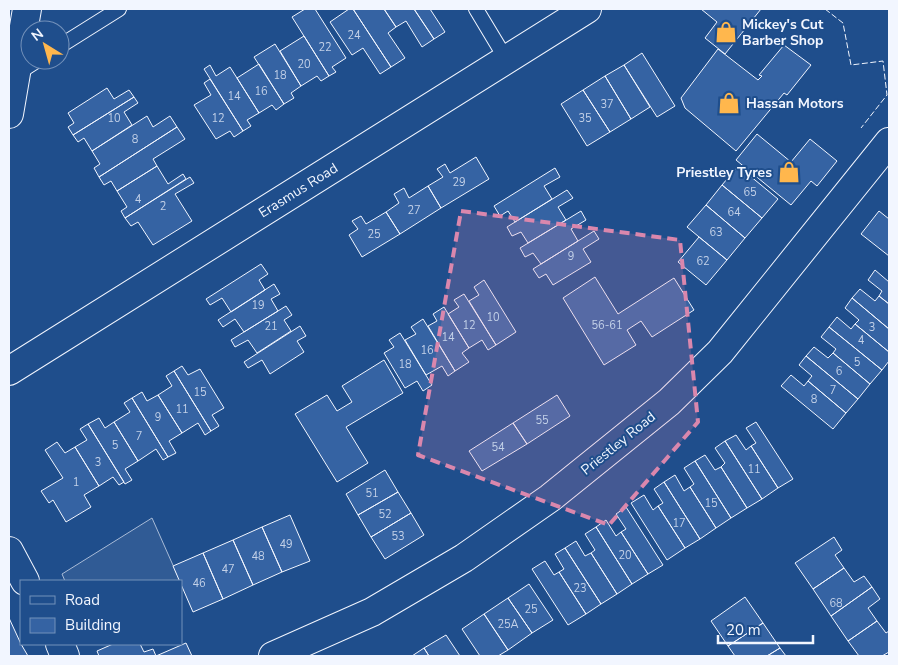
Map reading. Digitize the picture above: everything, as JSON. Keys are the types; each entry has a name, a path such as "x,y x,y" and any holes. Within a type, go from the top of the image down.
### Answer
{"street":[{"path":"9,114 27,9"},
{"name":"Erasmus Road","path":"9,371 587,9"},
{"name":"Priestley Road","path":"273,656 372,612 464,558 550,498 668,402 720,352 889,142"},
{"path":"9,551 24,580"}],"lane":[{"path":"70,40 119,9"},
{"path":"476,9 506,59"},
{"path":"16,74 22,70"}],"highlighted area":[{"path":"461,211 680,240 698,422 609,525 418,455"}],"shaded area":[{"path":"152,518 180,580 65,580 62,574"}],"building":[{"path":"305,9 315,9 346,58 332,67 336,72 329,76 292,17"},
{"path":"349,9 353,9 391,67 380,74 363,48 352,55 330,22"},
{"path":"353,9 384,9 396,27 388,33 405,58 391,67"},
{"path":"384,9 414,9 434,39 422,47 406,21 396,27"},
{"path":"414,9 430,9 445,32 434,39"},
{"name":"Mickey's Cut Barber Shop","path":"701,9 761,9 725,54 705,38 717,22"},
{"path":"304,36 329,76 321,81 317,76 301,86 280,51"},
{"path":"275,44 301,86 291,93 294,98 284,104 254,57"},
{"name":"Hassan Motors","path":"784,45 811,65 787,95 784,93 736,151 685,108 681,98 718,49 758,80 762,76 759,75"},
{"path":"642,53 675,106 657,117 624,65"},
{"path":"259,64 284,104 276,110 272,105 259,113 237,78"},
{"path":"210,65 216,76 230,67 259,113 247,120 251,126 243,131 204,69"},
{"path":"624,65 650,107 631,119 605,76"},
{"path":"605,76 631,119 610,132 583,90"},
{"path":"210,79 243,131 234,137 230,131 216,139 194,105 211,95 204,83"},
{"path":"107,88 114,99 129,90 134,97 73,135 68,127 74,123 68,113"},
{"path":"583,90 610,132 587,146 561,104"},
{"path":"134,97 138,103 124,112 132,125 92,151 84,138 78,142 73,135"},
{"path":"147,116 153,127 170,116 177,127 99,177 94,168 100,164 92,151"},
{"path":"177,127 185,139 153,159 157,166 117,191 111,181 104,185 99,177"},
{"name":"Priestley Tyres","path":"757,134 791,162 810,139 837,161 817,186 811,181 791,205 736,160"},
{"path":"476,157 489,179 441,208 428,186 443,177 437,169 445,164 450,173"},
{"path":"157,166 168,184 183,174 186,179 125,218 121,211 127,207 117,191"},
{"path":"738,166 778,199 762,218 722,185"},
{"path":"555,168 560,177 544,186 552,199 515,222 508,211 500,216 494,206"},
{"path":"190,177 194,183 175,194 192,221 153,245 138,222 131,226 125,218"},
{"path":"722,185 762,218 745,238 706,205"},
{"path":"428,186 441,208 400,234 386,212 399,203 394,194 404,188 409,198"},
{"path":"567,190 573,198 558,207 566,220 528,243 521,232 512,236 507,227"},
{"path":"706,205 745,238 727,260 687,227"},
{"path":"581,211 586,220 571,229 578,241 541,264 533,253 525,257 520,248"},
{"path":"879,211 889,219 889,256 861,234"},
{"path":"386,212 400,234 362,257 349,235 358,229 352,221 361,216 366,224"},
{"path":"594,231 599,239 583,249 591,262 553,285 546,274 539,278 533,269"},
{"path":"699,237 727,260 706,285 678,262"},
{"path":"261,264 268,274 259,280 265,290 231,312 222,298 210,305 206,299"},
{"path":"875,270 889,282 889,304 879,296 882,291 868,280"},
{"path":"595,277 618,314 674,278 694,310 652,337 641,321 627,330 636,345 604,365 563,298"},
{"path":"484,280 516,332 496,345 469,301 479,295 474,287"},
{"path":"274,284 280,294 271,299 278,311 244,332 235,319 223,327 218,320"},
{"path":"860,289 875,301 879,296 889,304 889,329 852,298"},
{"path":"464,294 496,345 488,350 482,340 469,348 448,314 459,307 454,300"},
{"path":"852,298 889,329 889,352 855,324 859,320 845,308"},
{"path":"286,306 292,315 284,320 291,331 257,353 248,340 235,347 231,340"},
{"path":"444,307 469,348 462,353 469,362 455,371 428,326 437,321 433,314"},
{"path":"837,317 851,329 855,324 889,352 889,361 882,370 829,327"},
{"path":"423,319 455,371 448,376 442,366 426,375 405,340 416,334 411,327"},
{"path":"300,326 306,336 297,341 304,352 270,374 262,360 248,368 244,362"},
{"path":"829,327 882,370 870,384 833,353 836,349 821,337"},
{"path":"400,333 432,385 423,391 417,381 405,388 384,353 394,347 389,340"},
{"path":"814,347 828,358 833,353 870,384 858,399 806,356"},
{"path":"806,356 858,399 846,413 808,381 812,376 799,365"},
{"path":"384,360 403,393 346,427 368,463 337,482 295,414 327,395 337,411 352,402 342,386"},
{"path":"182,366 188,375 200,369 224,408 212,415 219,426 211,431 174,371"},
{"path":"174,371 211,431 205,435 198,423 182,433 158,395 172,386 166,376"},
{"path":"791,375 804,386 808,381 846,413 833,429 781,386"},
{"path":"142,392 147,401 158,395 182,433 169,441 176,453 168,457 132,398"},
{"path":"557,395 570,416 527,444 513,423"},
{"path":"132,398 168,457 163,460 156,449 138,461 114,422 130,412 124,403"},
{"path":"99,418 105,428 114,422 138,461 125,469 132,480 125,484 88,424"},
{"path":"756,422 793,479 778,488 751,446 756,443 746,428"},
{"path":"513,423 527,444 482,471 469,451"},
{"path":"88,424 124,482 119,485 113,477 99,486 75,447 87,440 80,429"},
{"path":"736,435 746,450 751,446 778,488 762,499 725,441"},
{"path":"725,441 762,499 747,508 721,467 725,463 715,448"},
{"path":"57,442 65,453 75,447 99,486 84,495 91,507 66,522 53,500 49,503 41,491 63,478 45,450"},
{"path":"705,455 715,470 721,467 747,508 731,518 695,461"},
{"path":"695,461 731,518 716,528 690,487 694,484 684,468"},
{"path":"385,470 398,492 358,515 346,494"},
{"path":"675,475 684,491 690,487 716,528 700,539 664,482"},
{"path":"664,482 700,539 685,548 658,506 663,503 654,489"},
{"path":"398,492 411,513 371,537 358,515"},
{"path":"644,495 653,510 658,506 685,548 667,560 631,503"},
{"path":"626,507 663,565 648,574 621,532 626,529 616,514"},
{"path":"411,513 424,535 385,559 371,537"},
{"path":"290,515 310,561 282,572 262,527"},
{"path":"606,520 616,536 621,532 648,574 632,584 596,527"},
{"path":"262,527 282,572 253,585 233,540"},
{"path":"596,527 632,584 617,594 591,553 595,550 585,534"},
{"path":"834,537 842,550 835,555 844,568 813,589 795,563"},
{"path":"233,540 253,585 223,599 203,553"},
{"path":"576,541 585,556 591,553 617,594 601,604 565,548"},
{"path":"565,548 601,604 586,614 559,572 564,569 555,554"},
{"path":"203,553 223,599 193,612 182,587 182,580 179,580 173,566"},
{"path":"545,561 554,575 559,572 586,614 568,625 532,569"},
{"path":"844,568 854,582 864,576 872,587 831,616 813,589"},
{"path":"529,584 553,620 532,633 508,598"},
{"path":"872,587 880,599 868,608 877,621 848,641 831,616"},
{"path":"745,597 763,623 728,646 711,621"},
{"path":"508,598 532,633 508,650 484,614"},
{"path":"484,614 508,650 498,656 480,656 462,629"},
{"path":"9,618 20,645 28,656 9,656"},
{"path":"877,621 886,633 889,631 889,652 882,656 859,656 848,641"},
{"path":"763,623 780,648 767,656 735,656 728,646"},
{"path":"446,635 460,656 429,656 424,648"},
{"path":"186,643 192,656 156,656"},
{"path":"111,645 140,645 144,652 153,649 156,656 99,656 97,651"},
{"path":"424,648 429,656 412,656"},
{"path":"780,648 786,656 767,656"}],"fence":[{"path":"825,9 843,23 851,65 883,61 887,95 861,128"}],"place":[{"name":"Mickey's Cut Barber Shop","path":"726,32"},
{"name":"Hassan Motors","path":"729,103"},
{"name":"Priestley Tyres","path":"789,172"}]}
